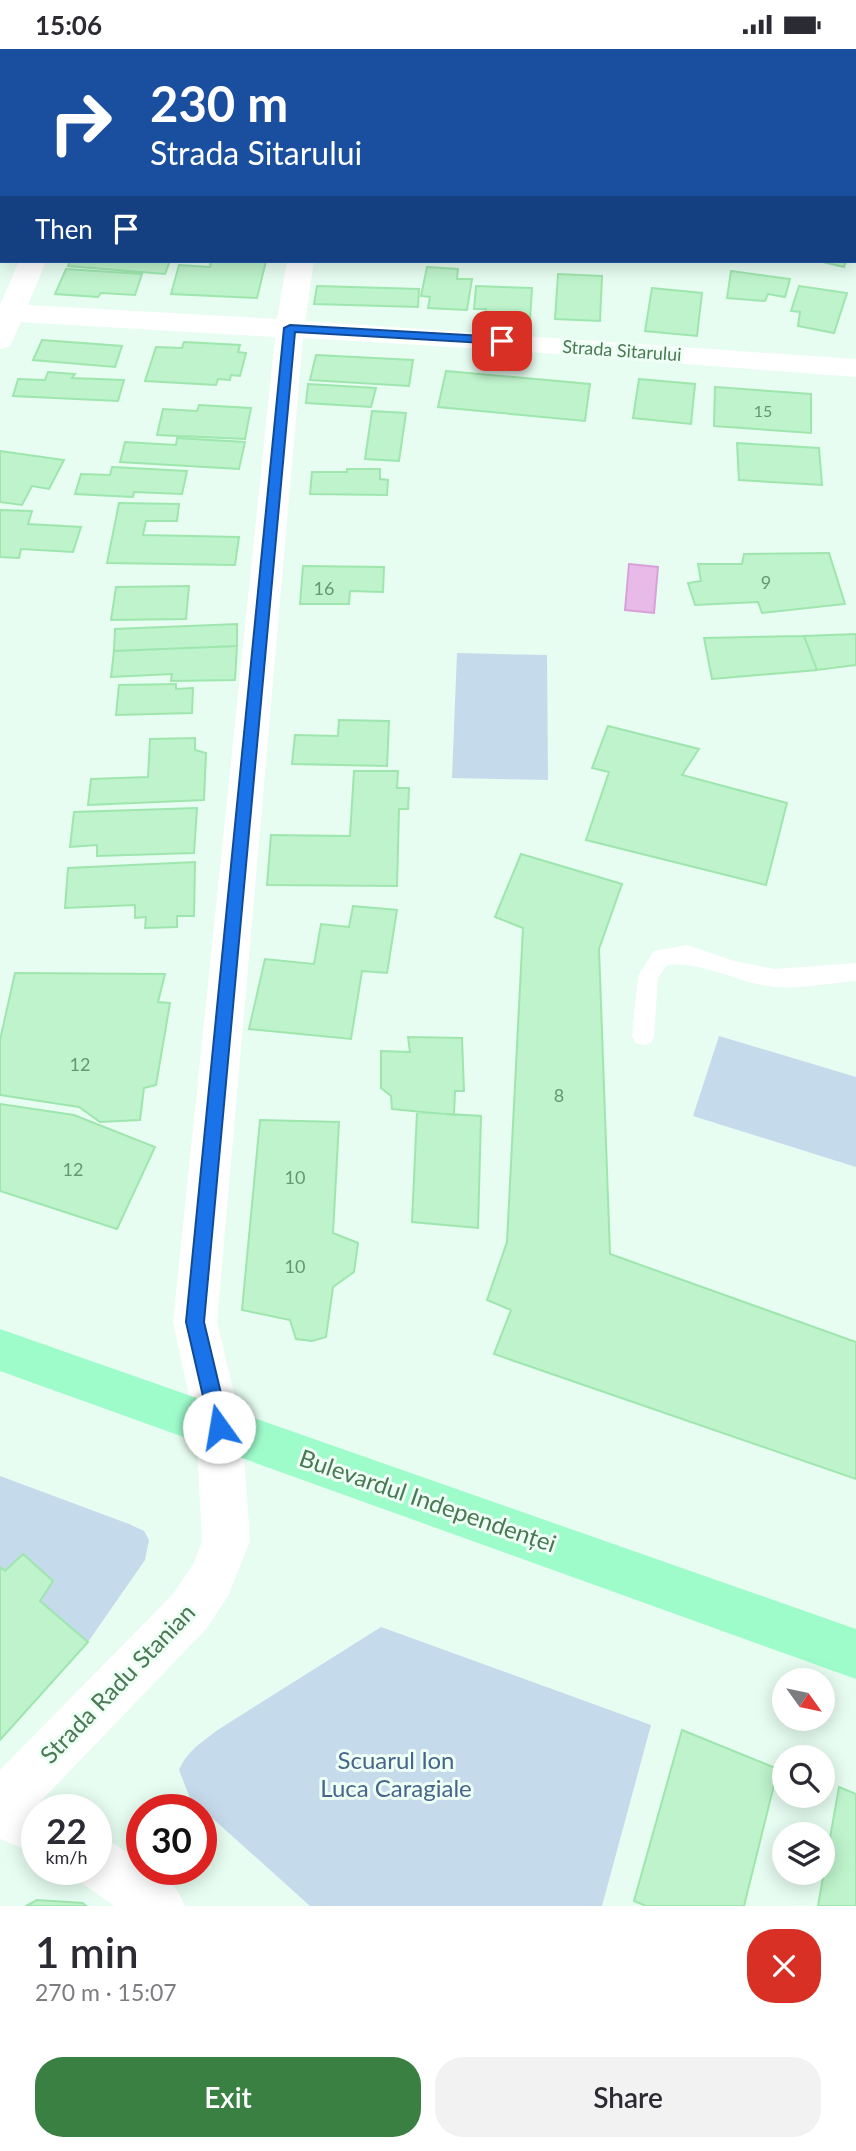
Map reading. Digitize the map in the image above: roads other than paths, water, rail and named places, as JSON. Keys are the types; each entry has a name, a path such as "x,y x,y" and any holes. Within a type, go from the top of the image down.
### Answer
{"main road":[{"name":"Bulevardul Independenței","path":"0,1350 856,1654"}],"street":[{"path":"0,340 31,263"},
{"name":"Strada Radu Stanian","path":"0,1807 167,1637 211,1579 226,1541 219,1427 195,1322 290,328 301,263"},
{"name":"Strada Sitarului","path":"11,313 502,341 856,368"},
{"path":"0,1813 21,1822"},
{"path":"112,1873 159,1906"}],"lane":[{"path":"643,1035 648,976 661,957 687,954 734,970 775,978 856,972"}],"park label":[{"name":"Scuarul Ion Luca Caragiale","path":"396,1773"}]}
